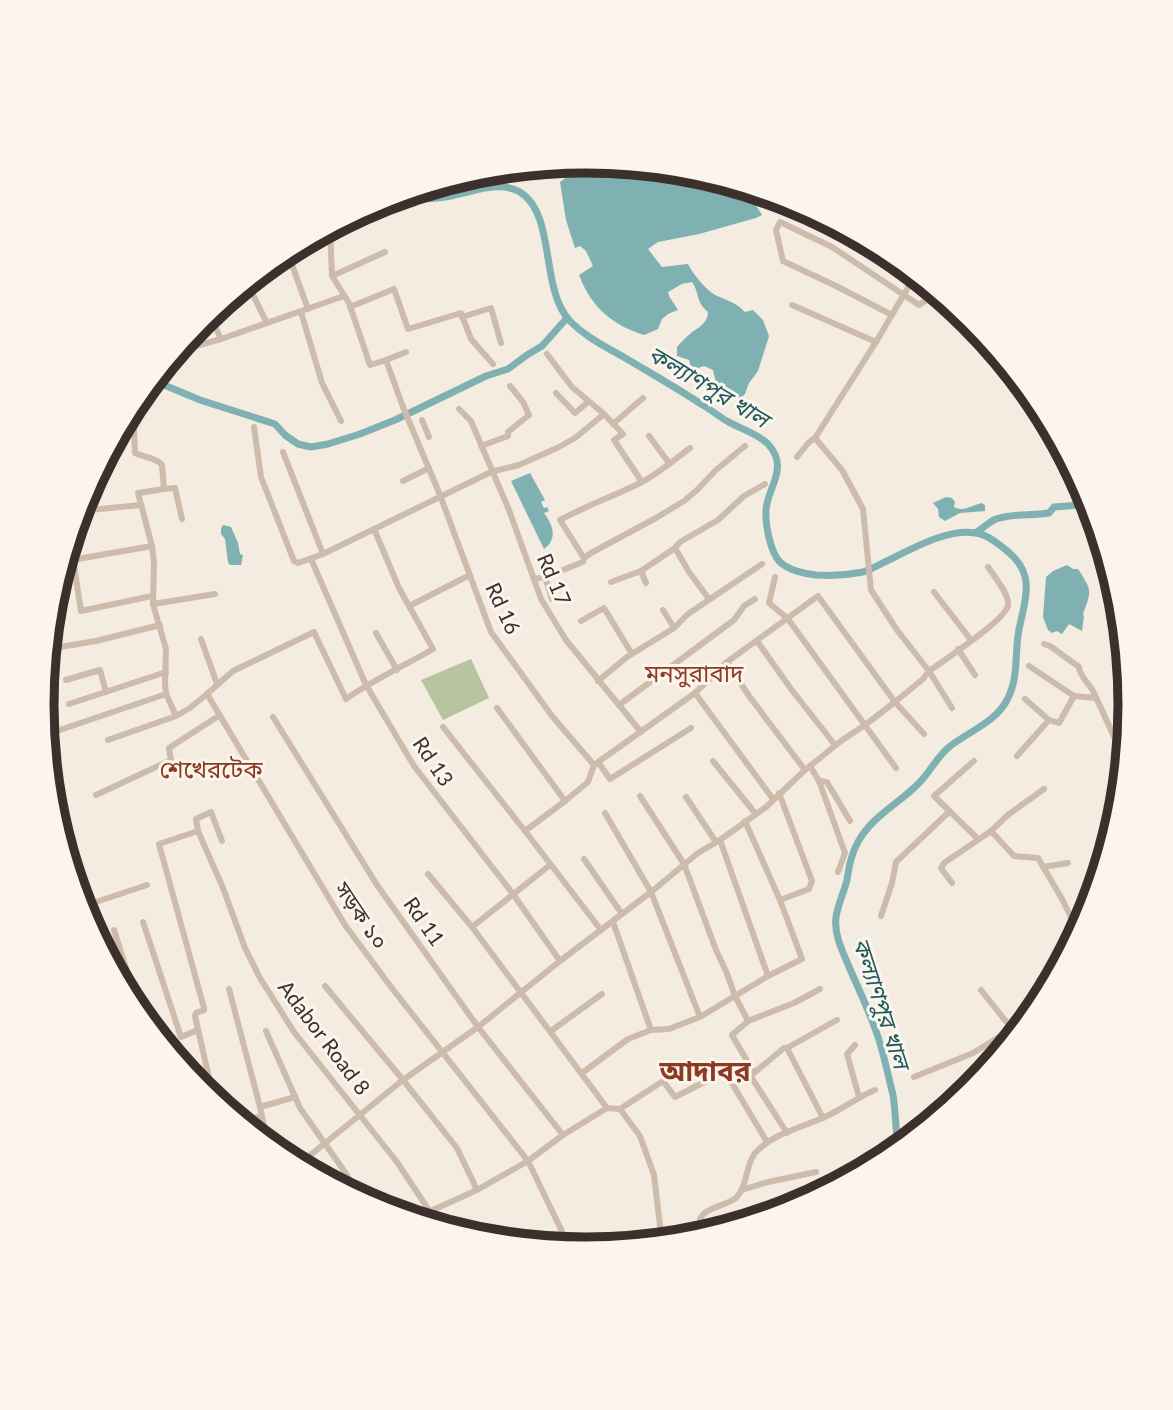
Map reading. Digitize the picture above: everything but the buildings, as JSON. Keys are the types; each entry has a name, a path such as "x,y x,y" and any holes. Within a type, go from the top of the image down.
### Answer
{"street":[{"path":"892,315 783,261 776,230 780,222 832,247 920,306 929,299"},
{"path":"331,238 332,276 350,307 370,365 406,352"},
{"path":"332,276 385,252"},
{"path":"290,263 322,383 341,421"},
{"path":"797,457 815,438 910,283"},
{"path":"350,307 394,289 408,329 461,313 471,339 493,364"},
{"path":"251,292 267,323"},
{"path":"193,347 344,296"},
{"path":"792,305 876,342"},
{"path":"462,317 491,308 501,343"},
{"path":"214,325 221,339"},
{"path":"547,354 572,387 604,414 622,434 614,440 642,482"},
{"name":"Rd 16","path":"386,360 491,632 552,716 596,764"},
{"path":"481,446 508,436 508,432 530,415 510,386"},
{"path":"556,393 575,413 588,402"},
{"path":"613,424 643,398"},
{"name":"Rd 17","path":"458,409 471,421 509,510 541,599 560,632 641,732"},
{"path":"254,428 261,477 294,561 298,564 491,472 519,465 559,447 575,438 604,414"},
{"path":"422,420 429,437"},
{"path":"134,425 135,453 155,459 162,465 164,489"},
{"path":"649,436 669,463"},
{"path":"815,438 842,470 863,509 871,590 952,708"},
{"path":"535,579 583,562 584,558 684,501 745,446"},
{"path":"584,558 560,520 642,482 690,448"},
{"path":"284,452 323,554"},
{"path":"403,481 429,468"},
{"path":"611,582 641,571 680,542 718,520 744,496 765,484"},
{"path":"176,716 166,694 166,649 153,600 152,546 138,493 175,488 182,519"},
{"path":"92,510 141,505"},
{"path":"108,740 176,716 190,708 233,671 314,632 345,699 433,649 399,588 374,529"},
{"path":"74,559 152,546"},
{"path":"675,548 709,599"},
{"name":"Rd 13","path":"311,559 366,685 414,766 561,961"},
{"path":"598,681 632,654 674,628 709,599 762,564"},
{"path":"307,1158 403,1080 478,1027 684,864 765,807 835,745 865,725 929,671 989,628 1006,613 1009,604 988,567"},
{"path":"71,570 81,611 215,594"},
{"path":"641,571 646,583"},
{"path":"409,606 470,575"},
{"path":"545,577 552,599"},
{"path":"775,577 769,603 788,619 896,768"},
{"path":"934,592 971,640"},
{"path":"525,831 588,782 596,764 695,693 727,662 818,596 895,702 924,734"},
{"path":"619,705 734,620 744,606 755,599"},
{"path":"582,621 604,608 632,654"},
{"path":"663,610 674,628"},
{"path":"58,647 160,625"},
{"path":"376,634 397,670"},
{"path":"201,639 217,684"},
{"path":"757,641 835,745"},
{"path":"1044,645 1050,646 1079,667 1079,673 1091,687 1102,715 1118,743"},
{"path":"958,649 975,675"},
{"path":"727,662 749,696 819,781 845,853 838,872"},
{"path":"1029,666 1074,696 1096,698"},
{"path":"66,680 100,670 106,692"},
{"path":"69,704 166,672"},
{"path":"695,693 773,800"},
{"path":"55,732 166,694"},
{"name":"সড়ক ১০","path":"207,694 345,925 528,1161 564,1236"},
{"path":"1025,699 1049,720 1059,723 1074,696"},
{"path":"497,708 565,802"},
{"path":"179,773 171,760 169,748 220,715"},
{"name":"Rd 11","path":"273,717 377,885 478,1027 563,1135"},
{"path":"1017,756 1049,720"},
{"path":"443,727 601,930"},
{"path":"596,764 610,779 691,728"},
{"path":"96,795 171,760"},
{"path":"713,761 755,813"},
{"path":"974,761 934,796 978,839"},
{"path":"819,781 827,782 849,821"},
{"path":"952,883 941,868 944,863 991,831 1009,814 1044,789"},
{"path":"779,793 812,881 808,889 780,900"},
{"path":"640,796 684,864 716,950 748,1021"},
{"path":"686,797 718,841 768,976"},
{"path":"881,916 896,862 950,811"},
{"path":"210,1081 195,1013 204,1008 159,844 198,831 196,820 211,812 222,841"},
{"path":"605,813 651,892 700,1017"},
{"path":"582,1073 628,1039 651,1030 669,1029 700,1017 802,959 780,900 745,821"},
{"name":"Adabor Road 8","path":"198,831 260,978 294,1032 397,1162 430,1212"},
{"path":"991,831 1014,856 1038,858 1073,921"},
{"path":"584,859 622,914"},
{"path":"1043,867 1068,863"},
{"path":"472,927 550,865"},
{"path":"428,874 522,992 607,1108"},
{"path":"93,903 147,885"},
{"path":"143,922 180,1037 198,1030"},
{"path":"613,922 651,1030"},
{"path":"114,930 129,975"},
{"path":"325,986 457,1149 477,1191"},
{"path":"229,989 265,1129"},
{"path":"787,1133 732,1035 748,1021 794,1003 820,989"},
{"path":"981,990 1011,1026"},
{"path":"551,1031 603,994"},
{"path":"730,1080 751,1072 784,1048 837,1020"},
{"path":"266,1031 299,1108 349,1181"},
{"path":"914,1077 1002,1038"},
{"path":"855,1045 847,1054 859,1097"},
{"path":"787,1048 823,1118"},
{"path":"430,1212 477,1191 528,1161 607,1108 620,1109 663,1080 676,1097 724,1072 767,1142"},
{"path":"700,1225 702,1216 735,1199 742,1190 753,1156 767,1142 823,1118 875,1090"},
{"path":"260,1107 295,1097"},
{"path":"620,1109 640,1136 654,1175 661,1232"},
{"path":"252,1118 262,1116"},
{"path":"742,1190 816,1172"}],"green space":[{"path":"471,659 489,698 443,720 421,680"}],"water":[{"path":"586,173 656,177 724,191 755,204 762,215 756,218 658,242 648,249 662,267 688,264 700,281 715,295 745,312 753,310 763,320 769,336 758,371 740,399 716,383 713,370 704,366 692,370 689,360 677,356 677,347 702,325 708,312 701,304 692,282 668,292 678,310 662,319 658,329 644,335 622,326 596,305 579,275 593,266 586,251 580,246 575,248 566,220 560,182 568,176"},
{"path":"530,473 545,500 541,502 549,511 544,513 553,532 551,541 544,549 511,481"},
{"path":"946,497 952,498 954,507 967,508 981,503 985,505 985,511 960,513 945,521 939,517 938,509 933,503"},
{"path":"223,525 231,527 240,554 243,555 241,565 230,565 228,562 225,539 221,534"},
{"path":"1067,565 1078,569 1089,591 1082,631 1069,624 1062,634 1057,631 1052,633 1043,617 1046,577"}],"waterway":[{"name":"কল্যাণপুর খাল","path":"425,198 452,196 490,187 505,187 520,192 531,203 539,217 554,290 569,320 597,342 768,444 777,461 777,470 767,502 766,522 773,551 787,567 816,575 863,572 934,539 969,532 994,540 1022,568 1026,596 1018,636 1015,675 1008,698 997,714 945,751 919,783 870,825 852,856 837,912 838,940 884,1057 893,1095 897,1137"},
{"path":"162,384 200,400 275,424 298,444 311,447 360,434 486,376 508,369 542,346 567,318"},
{"path":"977,532 1002,517 1049,513 1054,507 1080,505"}],"district":[{"name":"মনসুরাবাদ","path":"694,672"},
{"name":"শেখেরটেক","path":"211,768"},
{"name":"আদাবর","path":"705,1070"}]}
